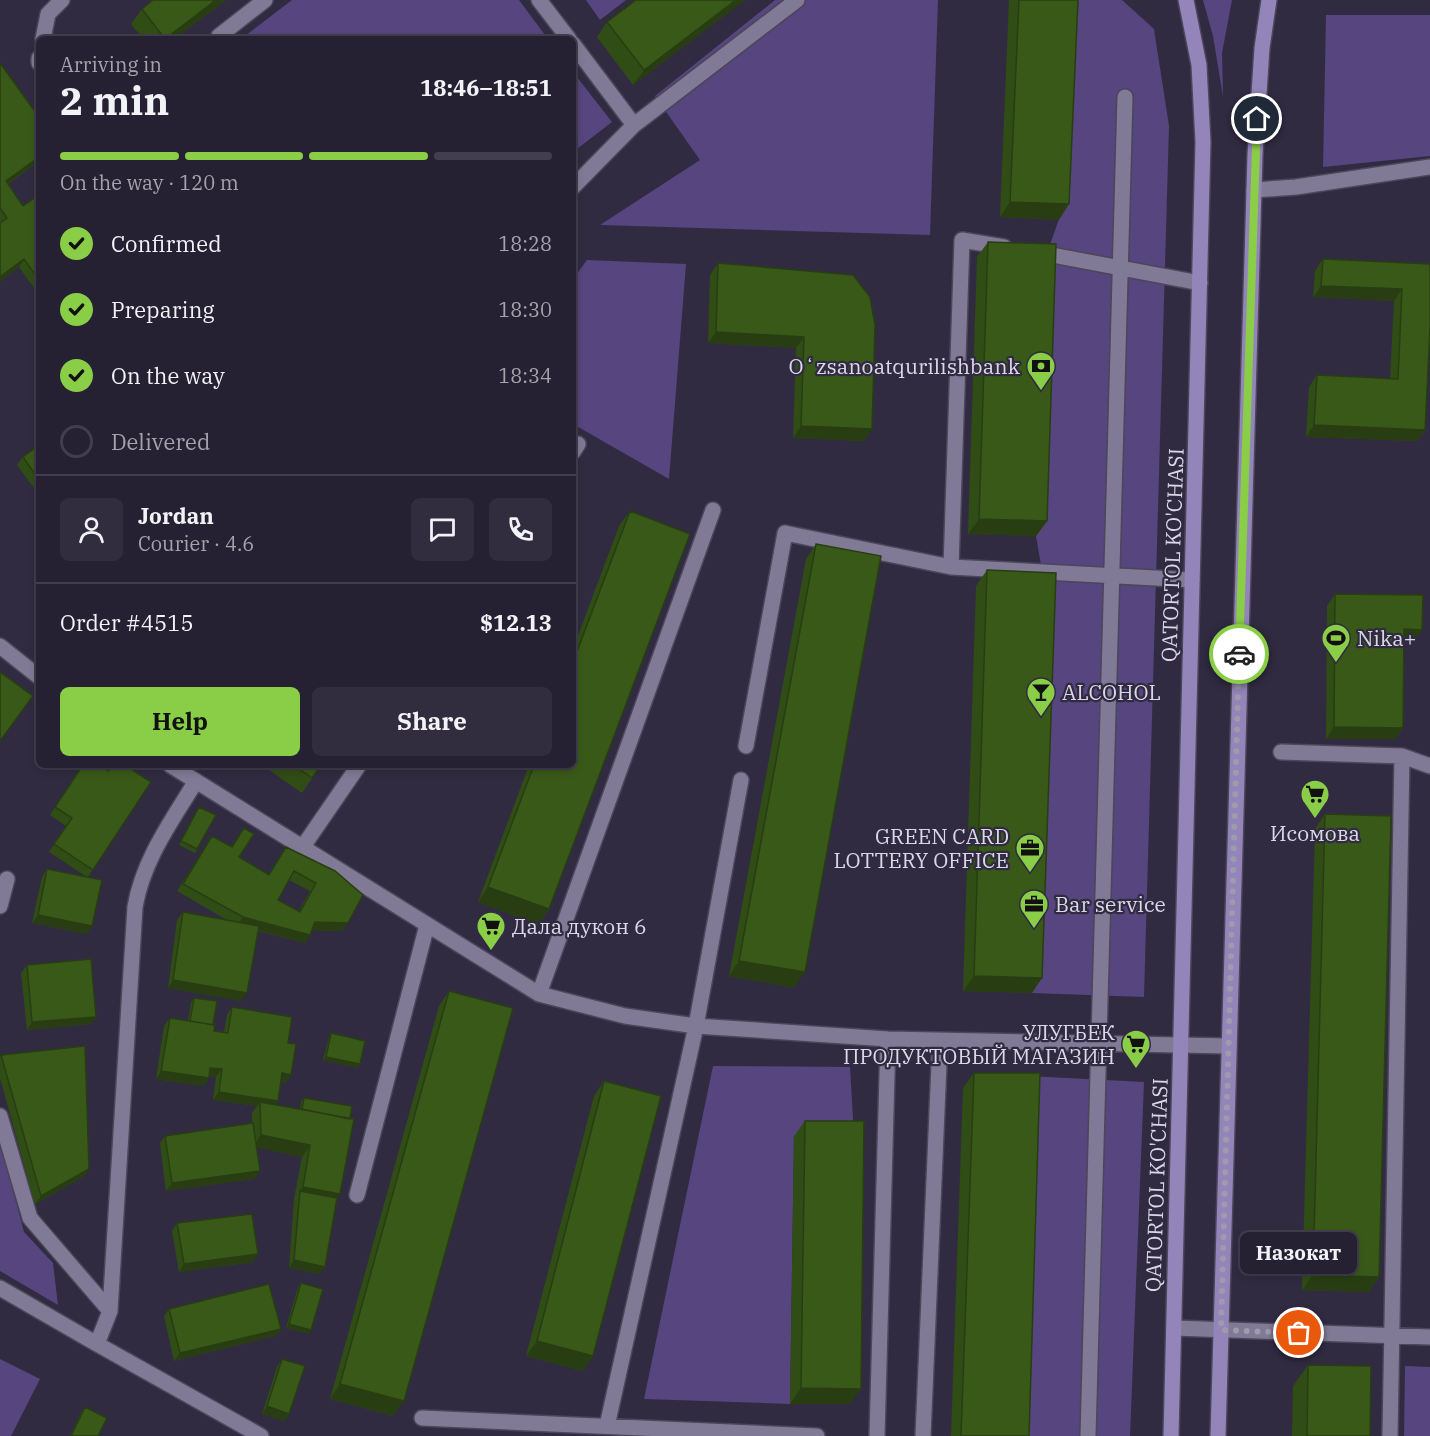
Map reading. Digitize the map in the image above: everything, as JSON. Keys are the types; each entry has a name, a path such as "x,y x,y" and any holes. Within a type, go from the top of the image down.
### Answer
{"main road":[{"name":"QATORTOL KO'CHASI","path":"1171,1436 1203,117 1197,55 1186,0"},
{"path":"1218,1436 1254,190 1259,83 1269,0"}],"street":[{"path":"44,36 48,14 62,0"},
{"path":"219,36 265,0"},
{"path":"539,0 567,36"},
{"path":"576,185 634,125 797,0"},
{"path":"576,49 634,125"},
{"path":"1088,1436 1125,97"},
{"path":"1254,190 1296,188 1430,167"},
{"path":"951,567 962,240 1200,283"},
{"path":"539,994 713,510"},
{"path":"746,746 785,533 951,567 1192,580"},
{"path":"0,646 36,675"},
{"path":"1281,752 1402,756 1430,766"},
{"path":"1390,1436 1402,756"},
{"path":"175,768 539,994 625,1016 696,1026 940,1041 1229,1046"},
{"path":"302,848 357,768"},
{"path":"607,1426 696,1026 741,780"},
{"path":"97,1344 110,1311 135,907 139,885 147,864 196,782"},
{"path":"0,906 7,879"},
{"path":"357,1195 427,925"},
{"path":"877,1436 888,1039"},
{"path":"923,1436 940,1041"},
{"path":"0,1116 30,1218 110,1311"},
{"path":"0,1288 261,1436"},
{"path":"1173,1328 1430,1337"},
{"path":"422,1418 817,1436"}],"shaded area":[{"path":"292,0 519,0 546,36 245,36"},
{"path":"586,0 626,0 600,20"},
{"path":"775,0 938,0 930,235 600,225 700,160 655,96"},
{"path":"1068,0 1122,0 1154,29 1169,126 1144,997 1032,993 1045,588 1036,536 1045,259 1059,219"},
{"path":"1203,0 1232,0 1222,53 1223,97 1213,36"},
{"path":"1326,15 1430,15 1430,156 1323,167"},
{"path":"576,76 612,122 576,150"},
{"path":"587,260 686,264 669,479 576,426 576,275"},
{"path":"713,1066 850,1067 854,1136 794,1136 790,1404 644,1399"},
{"path":"1028,1076 1144,1082 1130,1436 1019,1436"},
{"path":"0,1142 24,1232 53,1263 58,1305 0,1271"},
{"path":"0,1359 40,1379 11,1436 0,1436"},
{"path":"1405,1366 1430,1367 1430,1436 1404,1436"}],"building":[{"path":"153,0 216,0 169,36 163,36 142,9"},
{"path":"636,0 736,0 644,70 607,22"},
{"path":"1019,0 1078,0 1069,204 1010,202"},
{"path":"0,63 36,113 36,159 6,181 23,206 36,197 36,276 24,259 0,277 0,223 7,218 0,208"},
{"path":"988,242 1056,244 1047,521 979,519"},
{"path":"1323,259 1430,264 1430,328 1425,430 1314,425 1317,375 1398,379 1402,289 1321,286"},
{"path":"718,263 853,275 870,297 875,325 872,429 801,426 804,337 716,332"},
{"path":"36,447 36,476 23,457"},
{"path":"630,511 690,534 549,909 488,887 533,768 576,768 576,654"},
{"path":"816,544 881,556 805,972 739,961"},
{"path":"987,570 1056,573 1042,978 974,976"},
{"path":"1335,594 1423,595 1422,630 1404,629 1403,728 1334,727"},
{"path":"0,672 33,696 0,741"},
{"path":"81,768 104,768 108,771 110,768 130,768 151,782 93,870 54,844 72,818 55,807"},
{"path":"298,768 319,768 312,778"},
{"path":"199,807 216,815 197,849 181,841"},
{"path":"1325,814 1391,816 1379,1277 1313,1275"},
{"path":"244,828 254,834 239,857 269,875 286,847 335,871 363,895 348,923 315,922 310,935 243,917 183,884 212,836 232,847","holes":["294,871 316,883 300,912 278,900"]},
{"path":"47,869 102,880 92,926 38,915"},
{"path":"183,912 259,926 247,993 173,980"},
{"path":"91,959 96,1017 32,1022 27,965"},
{"path":"449,991 513,1008 404,1401 340,1384"},
{"path":"194,998 217,1001 213,1025 190,1021"},
{"path":"232,1007 292,1017 288,1043 296,1044 291,1075 282,1073 278,1101 219,1092 222,1069 210,1068 209,1078 161,1071 170,1018 215,1025 214,1031 228,1033"},
{"path":"331,1033 365,1041 360,1064 326,1057"},
{"path":"85,1046 89,1169 41,1196 1,1055"},
{"path":"974,1073 1040,1073 1029,1436 961,1436"},
{"path":"604,1081 661,1096 593,1356 537,1341"},
{"path":"304,1098 352,1106 350,1119 302,1109"},
{"path":"260,1102 354,1119 340,1194 303,1187 310,1145 261,1135"},
{"path":"805,1121 864,1121 861,1389 801,1388"},
{"path":"253,1123 260,1171 172,1183 165,1136"},
{"path":"300,1191 337,1198 325,1267 294,1260"},
{"path":"252,1214 258,1254 184,1264 177,1223"},
{"path":"301,1283 323,1289 311,1330 289,1324"},
{"path":"269,1284 281,1329 180,1353 169,1309"},
{"path":"282,1359 305,1366 289,1414 267,1406"},
{"path":"1308,1365 1371,1366 1370,1436 1307,1436"},
{"path":"85,1407 107,1418 98,1436 71,1436"}],"way so far":[{"path":"1239,654 1221,1330 1299,1333"}],"place":[{"name":"Oʻzsanoatqurilishbank","path":"1041,392"},
{"name":"Nika+","path":"1336,664"},
{"name":"ALCOHOL","path":"1041,718"},
{"name":"Исомова","path":"1315,820"},
{"name":"GREEN CARD LOTTERY OFFICE","path":"1030,874"},
{"name":"Bar service","path":"1034,930"},
{"name":"Дала дукон 6","path":"491,952"},
{"name":"УЛУГБЕК ПРОДУКТОВЫЙ МАГАЗИН","path":"1136,1070"},
{"name":"Назокат","path":"1299,1333"}],"route":[{"path":"1239,654 1257,119"}]}
